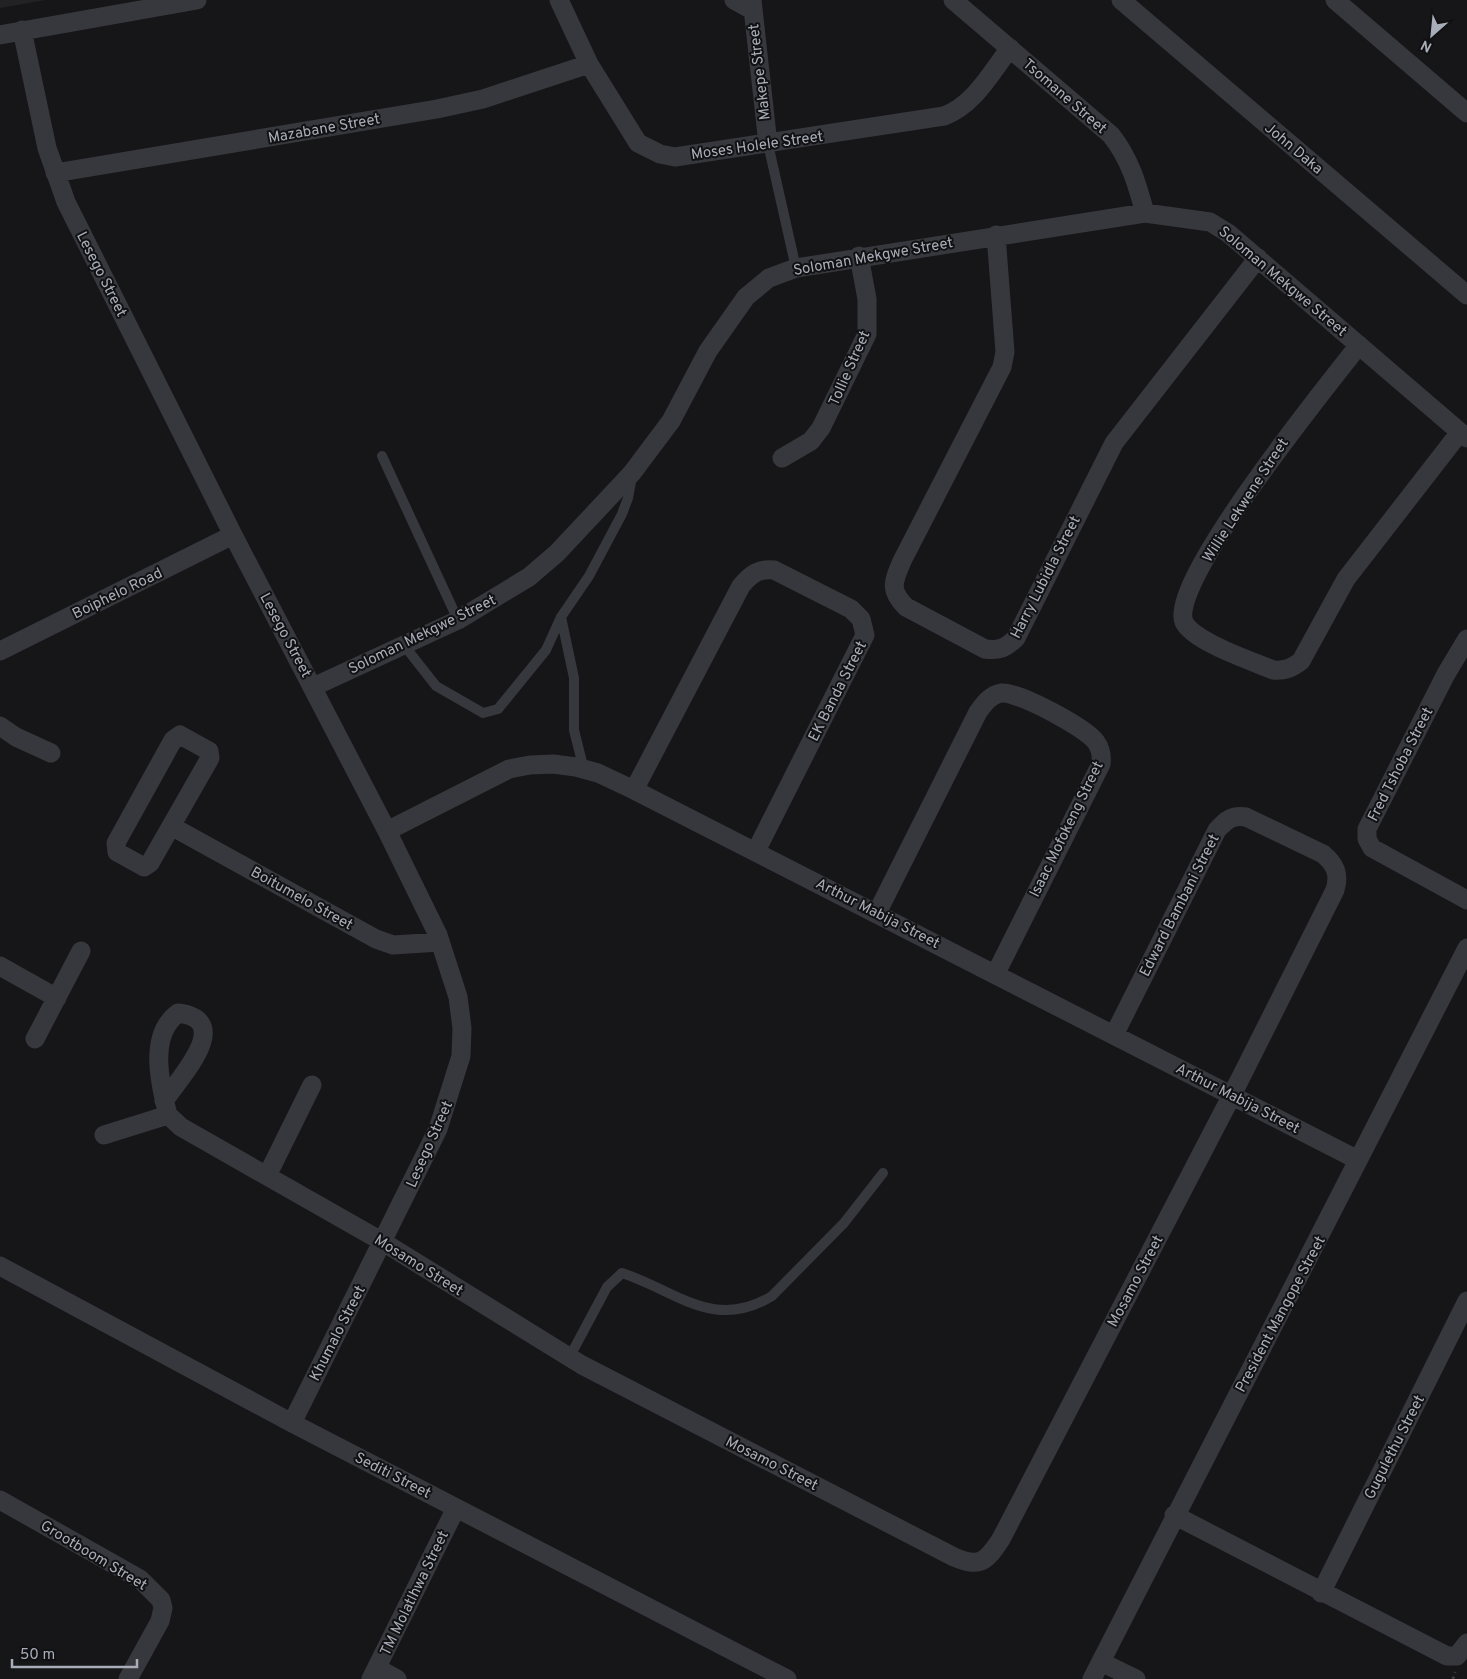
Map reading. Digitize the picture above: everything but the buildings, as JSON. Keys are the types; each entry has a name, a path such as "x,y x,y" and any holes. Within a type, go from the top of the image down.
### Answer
{"street":[{"path":"0,35 197,0"},
{"name":"Moses Holele Street","path":"559,0 589,64 638,143 648,149 674,157 944,116 955,112 974,96 1010,48"},
{"path":"734,0 752,5"},
{"name":"Tsomane Street","path":"953,0 1111,135 1123,151 1133,170 1145,213"},
{"name":"John Daka","path":"1121,0 1467,296"},
{"path":"1334,0 1467,113"},
{"name":"Makepe Street","path":"752,5 768,144"},
{"name":"Lesego Street","path":"22,30 47,148 66,202 233,535 387,831 440,942 458,997 462,1028 461,1056 438,1129 383,1242"},
{"name":"Mazabane Street","path":"55,173 444,108 483,99 589,64"},
{"name":"Soloman Mekgwe Street","path":"313,687 458,620 528,578 557,553 632,472 671,421 708,351 746,297 769,278 796,268 859,256 1145,213 1210,222 1228,232 1464,435"},
{"name":"Harry Lubidla Street","path":"996,235 1005,352 1002,367 902,561 893,587 897,597 906,607 985,649 996,651 1008,647 1020,631 1114,442 1258,258"},
{"name":"Tollie Street","path":"782,458 811,441 821,428 867,334 867,299 859,256"},
{"name":"Willie Lekwene Street","path":"1359,345 1286,437 1227,522 1187,596 1183,619 1188,629 1204,640 1273,670 1283,671 1294,667 1301,661 1346,579 1464,435"},
{"name":"Boiphelo Road","path":"0,651 233,535"},
{"name":"EK Banda Street","path":"634,790 742,586 755,572 765,569 782,575 851,609 861,619 864,635 756,851"},
{"name":"Fred Tshoba Street","path":"1467,639 1446,674 1367,830 1367,839 1372,848 1467,900"},
{"name":"Isaac Mofokeng Street","path":"877,913 978,712 992,696 1002,693 1015,694 1082,729 1097,743 1102,753 1101,764 996,973"},
{"path":"0,726 16,737 51,753"},
{"path":"180,736 209,751 211,754 171,826 147,866 144,867 118,852 116,843 174,740 180,736"},
{"name":"Arthur Mabija Street","path":"387,831 509,769 530,765 553,764 584,770 634,790 756,851 1358,1160"},
{"name":"Edward Bambani Street","path":"1114,1034 1217,830 1228,819 1236,816 1246,817 1323,854 1332,862 1337,874 1335,890 1232,1095"},
{"name":"Boitumelo Street","path":"171,826 376,939 393,945 440,942"},
{"name":"President Mangope Street","path":"1092,1679 1174,1515 1467,948"},
{"path":"35,1039 80,951"},
{"path":"0,966 57,998"},
{"path":"267,1176 312,1085"},
{"name":"Mosamo Street","path":"104,1135 166,1108 181,1127 383,1242 569,1358 954,1556 973,1564 981,1562 991,1554 1001,1539 1232,1095"},
{"name":"Khumalo Street","path":"292,1423 383,1242"},
{"name":"Sediti Street","path":"1,1270 292,1423 788,1679"},
{"name":"Gugulethu Street","path":"1321,1593 1467,1301"},
{"name":"Grootboom Street","path":"0,1500 140,1578 161,1600 163,1608 160,1621 128,1679"},
{"name":"TM Molatlhwa Street","path":"374,1674 456,1508"},
{"path":"1174,1515 1321,1593 1447,1656 1457,1656 1467,1643"},
{"path":"1101,1662 1136,1679"},
{"path":"374,1674 397,1679"}],"lane":[{"path":"768,144 796,268"},
{"path":"382,456 458,620"},
{"path":"403,644 436,686 483,714 498,709 546,650 561,617 589,576 622,514 628,498 632,472"},
{"path":"561,617 574,678 574,730 584,770"},
{"path":"569,1358 607,1287 622,1273 699,1307 730,1310 748,1308 759,1304 772,1296 844,1223 883,1174"}],"shaded area":[{"path":"0,0 46,0 0,8"}]}
